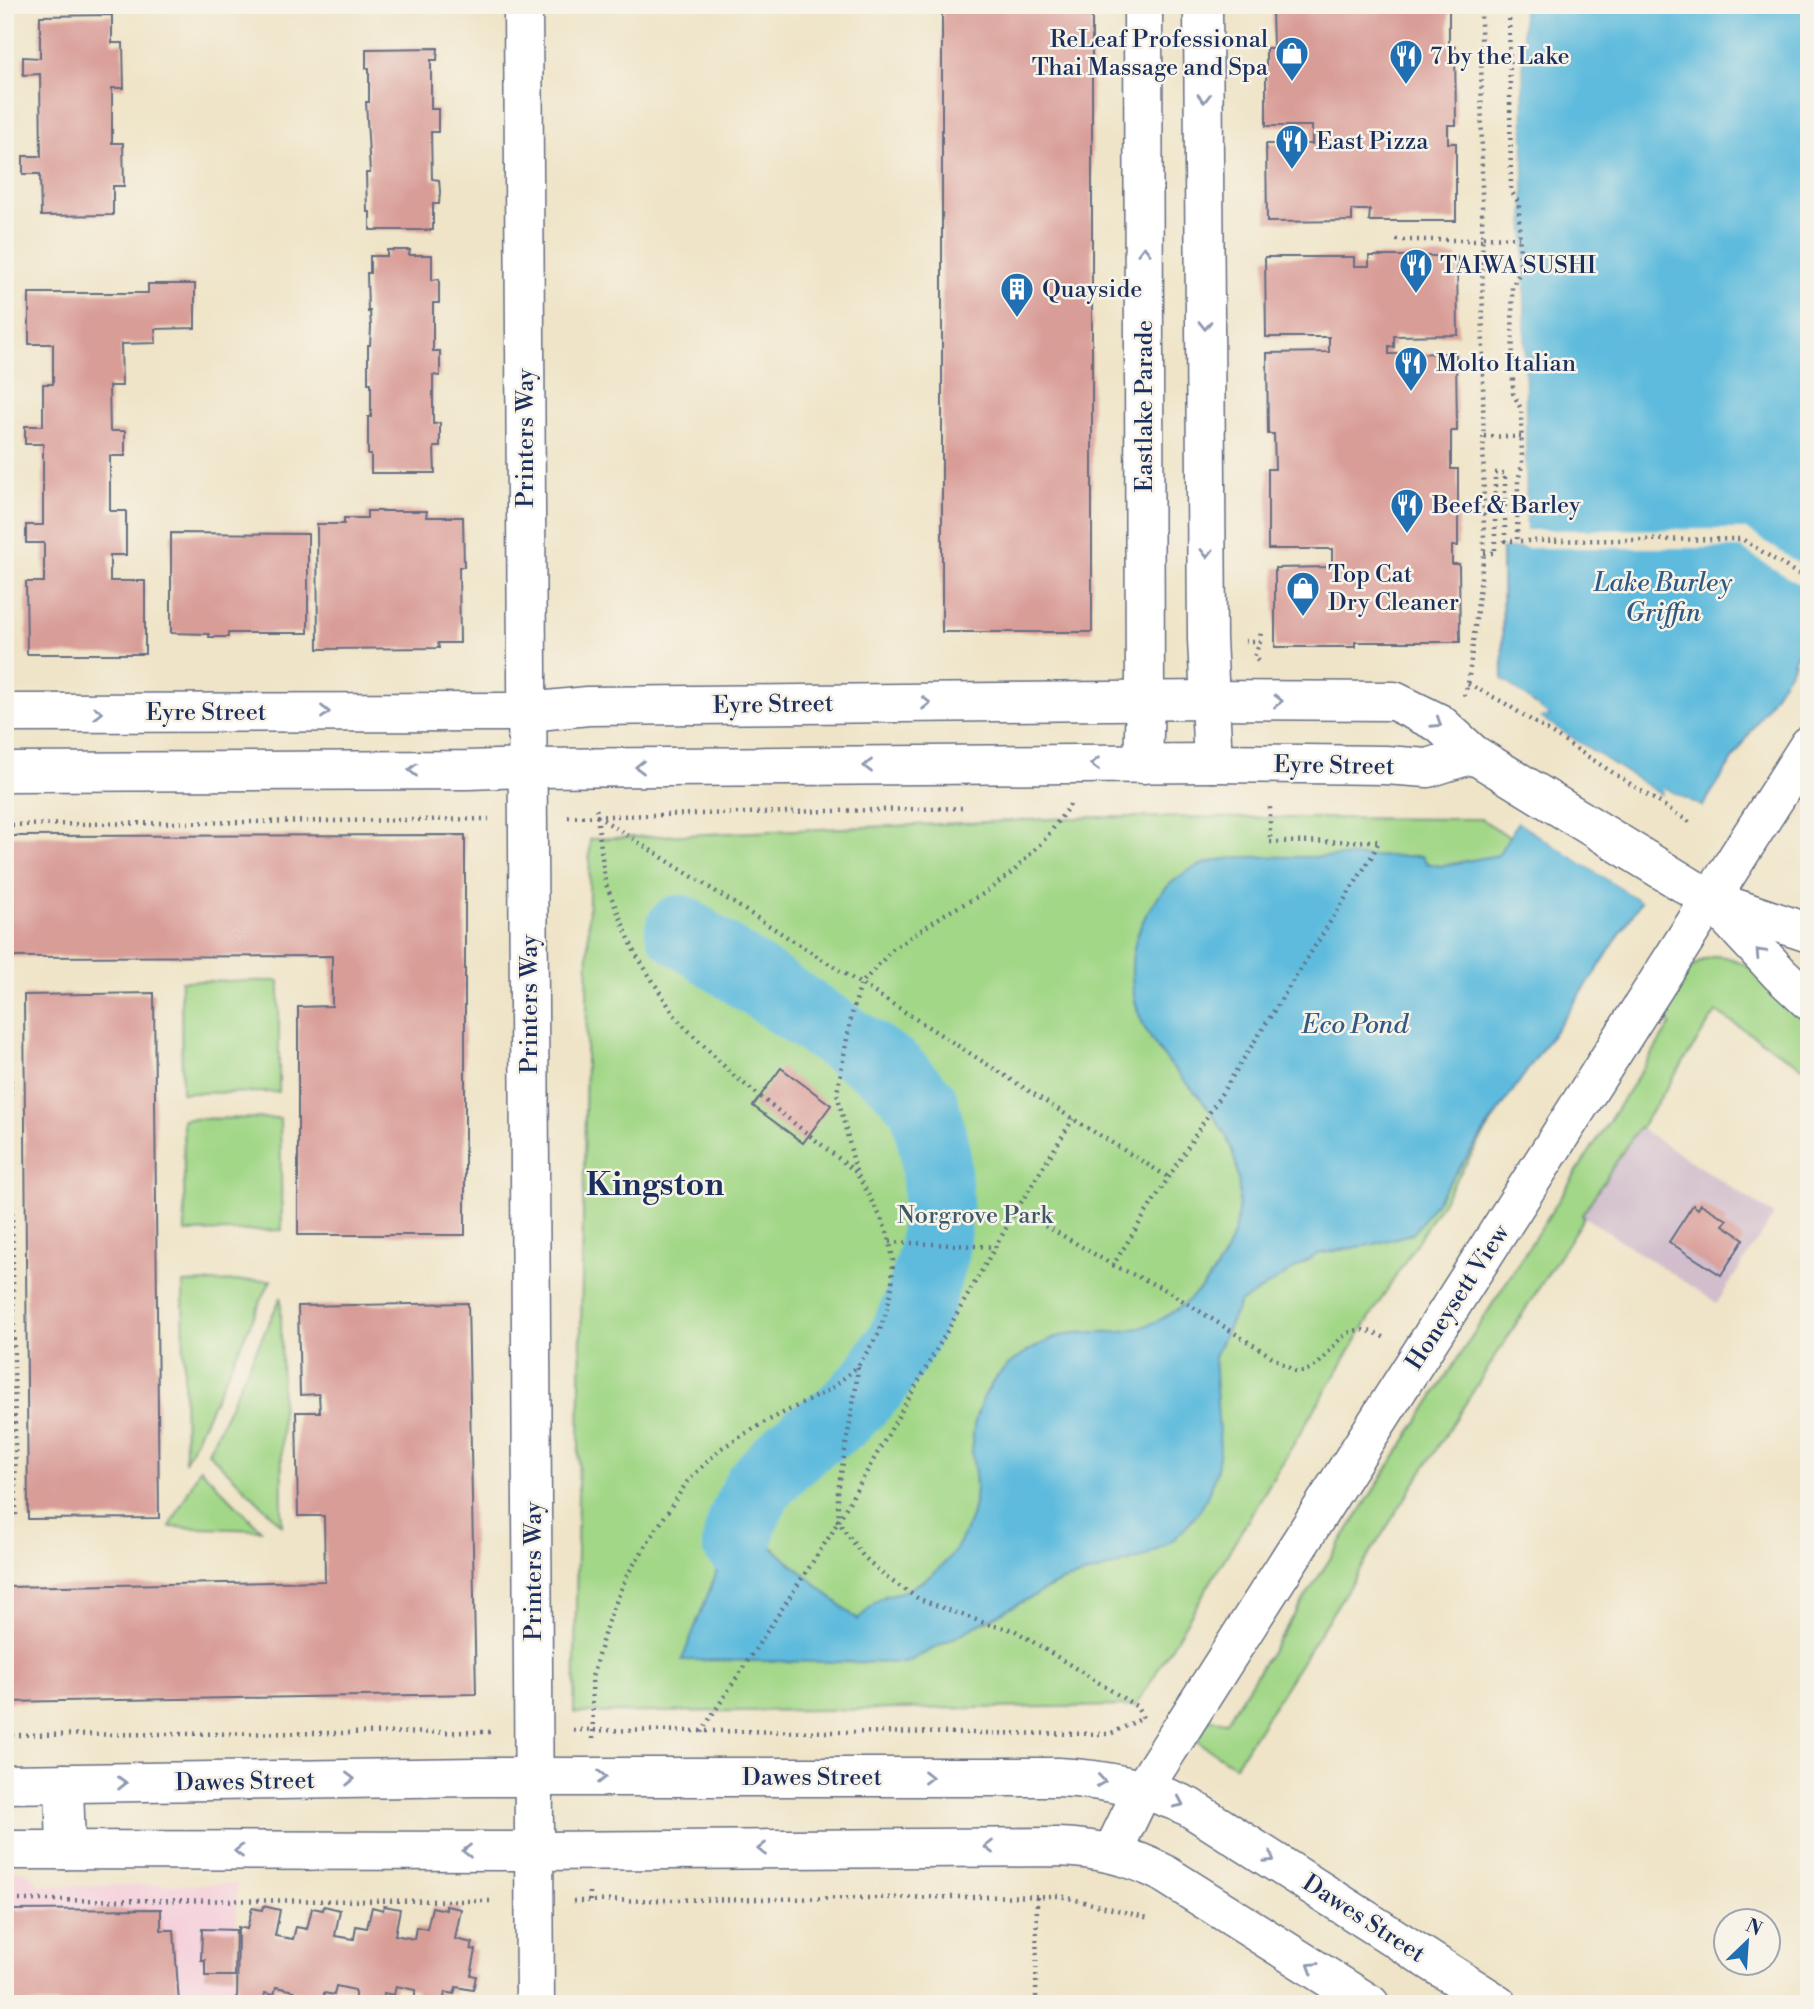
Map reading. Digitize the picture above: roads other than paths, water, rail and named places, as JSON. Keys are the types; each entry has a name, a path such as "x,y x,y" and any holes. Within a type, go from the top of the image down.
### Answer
{"street":[{"name":"Printers Way","path":"523,5 536,2004"},
{"name":"Eastlake Parade","path":"1143,5 1143,764"},
{"path":"1203,5 1207,625 1213,763"},
{"name":"Eyre Street","path":"5,713 528,712 588,706 1394,701 1439,723 1473,754 1711,900 1809,1001"},
{"path":"55,713 58,772"},
{"name":"Honeysett View","path":"1112,1853 1143,1789 1809,745"},
{"name":"Eyre Street","path":"5,772 1213,763 1428,768 1473,754"},
{"name":"Eyre Street","path":"1711,900 1809,933"},
{"name":"Dawes Street","path":"5,1784 534,1777 1058,1777 1110,1782 1143,1789 1172,1800 1212,1821 1498,2004"},
{"path":"64,1783 66,1850"},
{"path":"5,1850 1088,1849 1139,1861 1163,1873 1370,2004"}],"water":[{"name":"Lake Burley Griffin","path":"1522,5 1809,5 1809,636 1793,661 1795,663 1702,807 1663,788 1663,796 1537,716 1548,716 1503,680 1502,548 1525,548 1526,531"},
{"name":"Eco Pond","path":"1518,822 1641,901 1595,973 1414,1233 1375,1244 1318,1254 1240,1303 1214,1357 1220,1449 1217,1469 1202,1507 1189,1524 1175,1538 1139,1559 1060,1582 906,1663 682,1660 738,1518 858,1620 881,1598 904,1591 929,1577 943,1565 960,1542 971,1516 976,1488 972,1451 974,1427 986,1394 1007,1366 1039,1345 1066,1334 1130,1330 1161,1319 1201,1289 1221,1262 1233,1236 1238,1209 1239,1182 1234,1155 1217,1120 1155,1045 1143,1025 1135,1001 1132,965 1135,942 1147,913 1167,887 1194,868 1235,858 1422,856 1427,863 1440,866 1498,855"}],"waterway":[{"path":"680,930 892,1071 924,1105 935,1152 938,1201 934,1250 921,1298 901,1342 874,1383 840,1418 810,1437 782,1461 758,1487 743,1519 737,1542"}],"place":[{"name":"ReLeaf Professional Thai Massage and Spa","path":"1292,83"},
{"name":"7 by the Lake","path":"1406,86"},
{"name":"East Pizza","path":"1292,171"},
{"name":"TAIWA SUSHI","path":"1416,295"},
{"name":"Quayside","path":"1017,319"},
{"name":"Molto Italian","path":"1411,393"},
{"name":"Beef & Barley","path":"1407,535"},
{"name":"Top Cat Dry Cleaner","path":"1303,618"}],"district":[{"name":"Kingston","path":"655,1184"}],"park label":[{"name":"Norgrove Park","path":"975,1215"}]}
